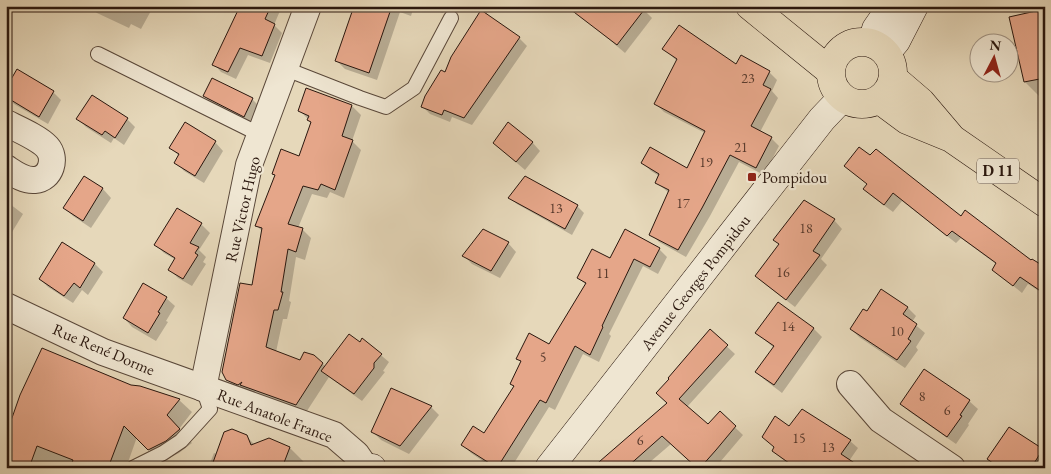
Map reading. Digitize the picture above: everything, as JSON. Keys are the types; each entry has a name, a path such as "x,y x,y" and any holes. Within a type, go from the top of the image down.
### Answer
{"main road":[{"path":"755,9 835,60"},
{"path":"856,42 883,68 872,104 861,105 852,103 842,98 832,85 835,60 856,42"},
{"name":"D 11","path":"883,68 921,102 951,138 1045,203"}],"street":[{"name":"Rue Victor Hugo","path":"204,388 249,165 308,6"},
{"path":"883,68 876,29 892,6"},
{"path":"883,68 914,6"},
{"name":"Avenue Georges Pompidou","path":"549,468 822,120 842,98"},
{"path":"6,123 47,146 51,152 52,163 46,175 36,180 24,179 6,168"},
{"name":"Rue René Dorme","path":"7,307 104,352 204,388"},
{"path":"850,384 880,420 952,468"},
{"name":"Rue Anatole France","path":"204,388 334,436 356,454 367,467"}],"lane":[{"path":"286,69 386,107 414,88 450,18"},
{"path":"98,54 261,135"},
{"path":"133,468 163,453 181,441 210,409 204,388"}],"building":[{"path":"240,6 271,6 265,19 275,24 262,56 240,48 228,72 212,65"},
{"path":"354,6 392,6 369,73 335,61"},
{"path":"566,6 647,6 617,45"},
{"path":"1045,9 1045,78 1024,82 1018,56 1018,32 1012,32 1009,17"},
{"path":"481,10 520,37 464,118 444,110 442,115 421,107 425,96 441,70 445,72 451,57"},
{"path":"679,25 736,64 741,55 770,71 763,85 771,89 751,126 772,137 756,168 730,155 678,250 649,235 669,190 655,183 659,174 641,163 650,147 687,168 705,131 654,104 677,59 662,49"},
{"path":"17,69 54,91 39,117 6,97 6,88"},
{"path":"212,78 253,98 244,117 203,96"},
{"path":"306,88 352,105 342,136 353,140 335,190 321,184 318,190 303,186 288,224 303,228 296,252 288,249 281,292 283,292 278,310 274,310 266,347 300,360 304,352 314,355 323,363 296,405 240,385 242,382 238,385 226,380 222,372 240,283 252,285 262,228 255,226 275,175 272,174 281,149 299,156 311,122 307,120 309,116 298,111"},
{"path":"92,95 128,118 115,138 105,131 102,135 76,119"},
{"path":"185,122 216,141 195,176 174,163 179,154 169,148"},
{"path":"508,122 533,142 516,162 493,143"},
{"path":"859,147 870,155 876,149 961,216 965,210 1031,260 1045,267 1045,294 1020,277 1013,286 992,270 996,263 952,231 947,236 893,193 884,205 863,189 867,184 844,166"},
{"path":"84,176 103,188 83,221 63,208"},
{"path":"525,176 578,205 565,229 508,198"},
{"path":"804,200 835,219 813,251 820,255 786,300 755,276 779,244 773,240"},
{"path":"177,208 202,223 190,243 199,247 195,253 198,255 183,279 168,270 175,258 154,245"},
{"path":"483,229 509,242 491,271 462,256"},
{"path":"625,229 660,248 650,267 634,259 590,355 575,346 546,403 540,400 497,468 461,445 473,426 484,433 514,386 510,384 521,361 516,359 529,333 549,344 586,283 577,278 592,249 610,258"},
{"path":"62,242 95,263 80,288 74,283 64,296 39,279"},
{"path":"143,283 167,297 148,333 123,318"},
{"path":"881,289 908,307 903,314 917,324 908,339 911,341 897,360 850,329 863,309 867,311"},
{"path":"778,302 814,328 774,385 755,372 774,346 755,333"},
{"path":"710,329 728,345 679,399 708,424 720,411 736,426 716,450 700,468 697,468 662,436 626,468 592,468 667,403 656,393"},
{"path":"349,334 360,342 362,338 382,354 354,394 321,371"},
{"path":"42,348 131,385 140,386 180,399 167,415 180,429 166,441 148,450 124,426 108,468 70,468 73,460 37,446 29,468 6,468 6,435 20,395"},
{"path":"924,369 970,400 960,415 962,416 947,437 900,404"},
{"path":"391,388 432,406 400,446 371,432"},
{"path":"802,409 851,440 841,454 862,468 796,468 772,451 774,447 762,437 775,416 789,426"},
{"path":"1009,427 1043,449 1031,468 1000,468 987,459"},
{"path":"232,429 247,435 251,445 269,438 290,447 282,468 211,468 224,432"}],"place":[{"name":"Pompidou","path":"752,177"}]}
